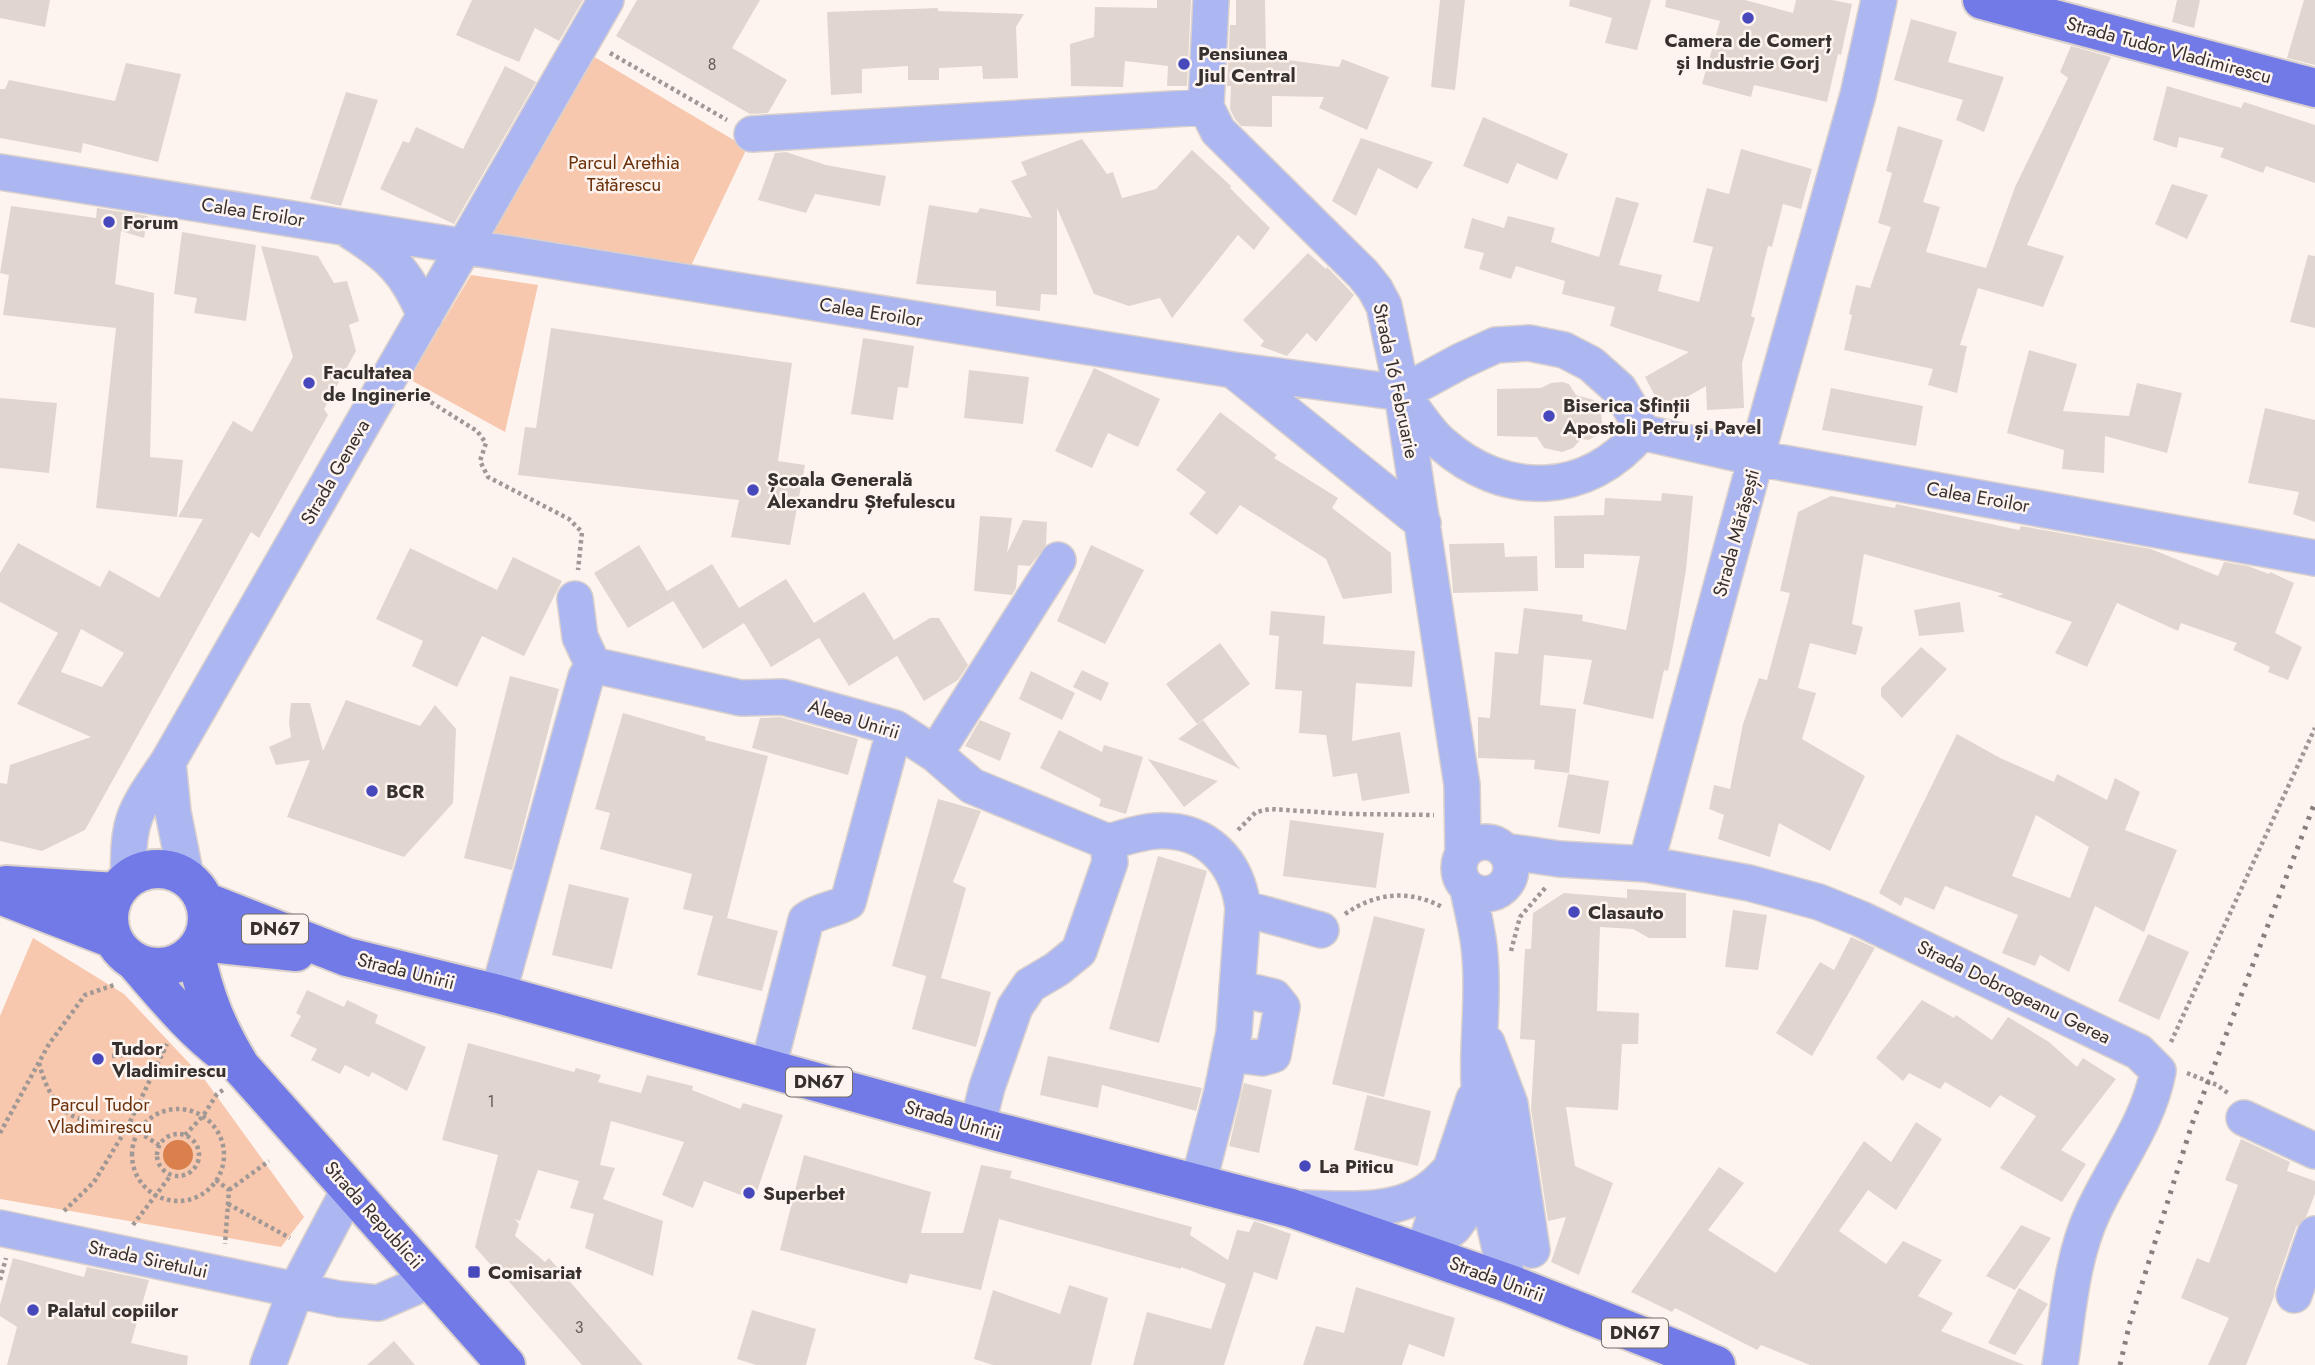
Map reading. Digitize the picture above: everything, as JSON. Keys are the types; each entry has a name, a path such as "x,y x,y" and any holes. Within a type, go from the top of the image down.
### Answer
{"main road":[{"name":"Strada Tudor Vladimirescu","path":"1982,0 2315,88"},
{"name":"Strada Unirii","path":"0,884 122,885 142,871 172,870 195,889 347,957"},
{"path":"121,962 108,923 109,907 122,885"},
{"path":"0,895 121,962 167,967 182,961 198,946 206,929 207,914 195,889"},
{"name":"Strada Unirii","path":"198,946 347,957 498,995 977,1127 1291,1208 1554,1300 1716,1365"},
{"name":"Strada Republicii","path":"198,946 208,1002 218,1028 229,1080"},
{"name":"Strada Republicii","path":"121,962 206,1040 229,1080 350,1188 506,1365"}],"street":[{"name":"Strada Geneva","path":"122,885 128,837 142,801 168,762 606,0"},
{"path":"752,134 1206,107 1211,0"},
{"name":"Strada Mărășești","path":"1646,864 1858,95 1879,0"},
{"name":"Strada 16 Februarie","path":"1206,107 1218,131 1363,274 1384,306 1402,393 1462,785 1490,867 1480,955 1479,1083 1493,1220 1510,1284"},
{"name":"Calea Eroilor","path":"0,172 1233,370 1402,393"},
{"name":"Calea Eroilor","path":"341,226 390,259 405,275 425,316"},
{"path":"1529,343 1564,350 1591,364 1619,389 1641,432 1629,447 1611,461 1582,477 1549,484 1514,483 1476,467 1440,443 1402,393 1496,345 1529,343"},
{"path":"1233,370 1423,523"},
{"name":"Calea Eroilor","path":"1641,432 1756,458 2315,558"},
{"path":"935,754 1058,561"},
{"path":"498,995 586,677 593,665 580,637 575,599"},
{"name":"Aleea Unirii","path":"593,665 741,698 783,697 895,727 935,754 972,786 1108,842"},
{"path":"768,1068 806,920 815,913 839,908 848,902 895,727"},
{"path":"168,762 173,812 195,889"},
{"path":"977,1127 987,1087 1015,1006 1030,985 1057,970 1079,951 1110,862 1108,842 1139,833 1158,831 1184,834 1208,844 1221,854 1233,870 1241,892 1243,908 1230,1054 1198,1184"},
{"name":"Strada Dobrogeanu Gerea","path":"1490,867 1559,859 1646,864 1749,883 1819,902 1861,919 2139,1052 2160,1067"},
{"path":"1243,908 1321,930"},
{"path":"1230,1054 1262,1058 1273,1055 1282,1007 1274,997 1237,988"},
{"path":"1481,1026 1510,1104 1532,1250"},
{"path":"2060,1365 2074,1277 2085,1234 2092,1214 2154,1094 2160,1067"},
{"name":"Strada 16 Februarie","path":"1423,1252 1479,1083"},
{"path":"2244,1118 2315,1151"},
{"path":"1291,1208 1357,1209 1407,1201 1432,1188 1453,1167"},
{"path":"1423,1252 1454,1227 1471,1204 1488,1171"},
{"path":"268,1365 296,1290 350,1188"},
{"name":"Strada Siretului","path":"0,1228 339,1299 378,1303 431,1280"},
{"path":"2294,1295 2315,1234"}],"path":[{"path":"585,40 752,134"},
{"path":"411,390 477,431 486,443 480,461 488,477 569,519 582,533 575,599"},
{"path":"2244,1118 2229,1095 2217,1085 2160,1067 2315,728"},
{"path":"1221,854 1244,822 1256,812 1270,809 1349,814 1441,815"},
{"path":"0,1133 49,1044 85,995 121,962"},
{"path":"59,1217 94,1182 128,1126 168,1042"},
{"path":"112,1056 164,1051"},
{"path":"39,1063 46,1088 63,1111 87,1121 107,1121 128,1126 159,1145"},
{"path":"184,1135 229,1080"},
{"path":"182,1109 202,1116 219,1133 224,1146 224,1161 216,1180 199,1196 185,1201 170,1201 155,1195 143,1186 135,1172 131,1157 137,1133 152,1116 166,1110 182,1109"},
{"path":"184,1135 191,1138 198,1149 198,1162 191,1173 184,1176 171,1175 165,1172 157,1159 159,1145 170,1136 184,1135"},
{"path":"225,1245 229,1190 269,1161"},
{"path":"130,1229 171,1175"},
{"path":"216,1180 229,1190"},
{"path":"228,1204 294,1240"}],"green space":[{"name":"Parcul Arethia Tătărescu","path":"591,55 747,148 689,270 489,235"},
{"path":"471,275 538,285 505,432 409,379"},
{"name":"Parcul Tudor Vladimirescu","path":"33,938 124,994 205,1080 304,1217 281,1247 0,1199 0,1016"}],"shaded area":[{"path":"178,1140 188,1145 193,1155 188,1165 178,1170 168,1165 163,1155 168,1145"}],"building":[{"path":"0,0 50,0 45,27 0,18"},
{"path":"472,0 583,0 559,41 535,28 519,62 456,35"},
{"path":"637,0 760,0 732,48 787,80 768,113 750,114 616,36"},
{"path":"1157,0 1191,0 1187,86 1167,86 1168,66 1125,61 1123,87 1071,86 1070,44 1094,37 1095,7 1157,8"},
{"path":"1236,0 1265,0 1266,57 1339,67 1342,59 1389,77 1367,130 1319,108 1324,97 1272,96 1272,127 1241,126 1230,109 1231,86 1227,86 1230,25 1236,25"},
{"path":"1440,0 1465,0 1455,90 1431,87"},
{"path":"1570,0 1651,0 1637,50 1605,43 1612,18 1569,6"},
{"path":"1666,0 1745,0 1793,13 1796,0 1832,0 1852,4 1827,102 1754,85 1751,97 1702,84 1720,21 1665,7"},
{"path":"2177,0 2200,0 2194,28 2172,22"},
{"path":"2304,0 2315,0 2315,65 2287,58"},
{"path":"938,8 938,11 1024,14 1016,27 1018,78 983,79 982,66 939,68 939,80 908,80 908,66 862,69 862,93 831,95 827,12"},
{"path":"1911,19 1957,32 1948,62 2004,77 1984,132 1956,120 1963,100 1894,80"},
{"path":"2071,46 2111,57 2027,245 2064,256 2043,307 1978,288 1960,345 1967,346 1957,393 1928,385 1933,369 1844,350 1856,285 1870,288 1891,227 1878,223 1892,173 1886,171 1898,126 1943,140 1923,202 1940,207 1926,252 1986,268 2015,187 2068,78 2060,72"},
{"path":"126,63 181,74 158,162 83,143 81,153 0,138 0,89 5,89 9,80 115,101"},
{"path":"505,66 536,82 454,224 380,189 403,141 409,143 416,127 463,149"},
{"path":"2167,86 2241,108 2244,102 2315,125 2315,183 2266,166 2263,173 2220,157 2224,148 2179,137 2177,148 2153,140"},
{"path":"346,92 378,100 341,206 310,199"},
{"path":"1483,117 1568,154 1557,180 1517,163 1508,184 1463,166"},
{"path":"1361,138 1433,162 1417,189 1378,168 1356,216 1332,201"},
{"path":"1082,139 1107,174 1113,172 1122,198 1156,189 1192,150 1231,186 1270,228 1254,250 1238,235 1172,318 1160,298 1129,306 1094,294 1057,208 1057,295 1041,294 1040,311 996,306 996,291 916,284 929,205 977,213 980,208 1032,218 1011,181 1027,175 1021,162"},
{"path":"1741,149 1812,169 1801,209 1783,204 1772,247 1768,246 1751,316 1755,318 1742,363 1744,408 1707,410 1706,386 1663,411 1645,377 1689,352 1610,326 1615,307 1562,294 1565,281 1516,266 1511,279 1479,269 1484,253 1464,248 1472,218 1504,228 1508,216 1555,228 1551,242 1599,257 1616,197 1639,203 1619,265 1662,275 1658,291 1699,302 1713,247 1693,242 1707,188 1729,194"},
{"path":"786,152 826,165 886,176 880,206 815,194 806,213 758,200 775,153"},
{"path":"2172,184 2208,195 2187,239 2155,224"},
{"path":"11,206 96,218 97,208 148,216 144,238 121,231 115,284 154,293 150,457 183,460 177,517 96,508 116,328 3,315 9,275 0,273"},
{"path":"182,232 256,245 246,321 194,313 197,298 174,294"},
{"path":"261,246 318,256 334,283 347,281 359,321 349,325 356,351 324,409 328,415 259,538 251,532 85,830 42,851 0,841 0,783 7,784 10,765 91,737 17,704 58,633 0,602 0,573 18,543 100,587 109,570 159,598 203,519 178,517 233,421 252,432 293,357","holes":["81,629 124,653 102,687 61,672"]},
{"path":"1308,253 1326,269 1327,267 1354,295 1316,342 1307,333 1287,356 1260,346 1264,341 1243,320"},
{"path":"2308,255 2315,256 2315,328 2290,322"},
{"path":"551,328 792,363 778,461 805,465 790,545 731,537 739,500 518,475 525,427 536,428"},
{"path":"863,338 914,346 908,388 898,387 893,420 851,414"},
{"path":"2029,350 2077,364 2063,411 2129,416 2137,383 2182,393 2167,453 2105,436 2104,473 2062,469 2064,450 2007,433"},
{"path":"1094,368 1160,399 1138,447 1108,433 1092,468 1055,451"},
{"path":"969,370 1029,377 1023,424 964,418"},
{"name":"Biserica Sfinții Apostoli Petru și Pavel","path":"1562,382 1569,384 1576,395 1594,400 1601,409 1602,423 1598,434 1589,440 1581,439 1573,448 1562,452 1544,448 1537,437 1497,436 1497,389 1541,388"},
{"path":"1831,388 1923,406 1916,446 1822,430"},
{"path":"0,398 57,403 49,473 0,468"},
{"path":"2265,408 2315,420 2315,522 2293,514 2299,492 2248,483"},
{"path":"1220,412 1277,455 1274,458 1338,498 1332,508 1391,553 1392,593 1343,599 1326,559 1240,505 1217,535 1189,514 1206,492 1176,470"},
{"path":"1662,493 1693,496 1686,570 1674,641 1668,671 1664,670 1653,719 1583,704 1592,660 1544,655 1540,705 1576,709 1569,773 1534,769 1535,760 1478,758 1478,717 1490,718 1495,652 1518,654 1524,608 1583,615 1582,621 1626,630 1640,556 1584,554 1584,568 1555,568 1554,516 1604,515 1605,498 1661,501"},
{"path":"1831,496 1895,508 1896,504 2019,530 2021,526 2151,549 2218,576 2224,562 2248,566 2269,574 2270,572 2294,583 2275,633 2302,647 2288,680 2268,672 2270,667 2233,650 2237,643 2181,623 2178,631 2117,603 2087,667 2055,653 2072,622 1997,596 2004,594 1864,554 1852,624 1863,627 1856,655 1810,643 1798,688 1816,693 1802,739 1865,776 1830,851 1779,823 1770,857 1718,839 1724,815 1709,809 1714,785 1730,789 1743,724 1759,678 1767,680 1790,593 1780,591 1798,512"},
{"path":"980,516 1012,518 1007,553 1023,520 1047,522 1046,545 1030,566 1018,565 1016,588 1012,595 974,591"},
{"path":"1504,543 1505,557 1537,556 1538,591 1453,593 1449,544"},
{"path":"639,545 673,601 628,628 594,573"},
{"path":"1091,545 1144,570 1105,644 1057,621"},
{"path":"410,548 497,590 513,557 562,581 524,656 482,636 457,687 412,666 423,641 376,619"},
{"path":"712,564 739,608 786,579 814,623 864,592 894,640 930,618 939,618 968,665 958,680 924,701 897,656 849,686 819,638 771,667 744,623 703,649 667,591"},
{"path":"1960,602 1964,632 1919,636 1914,610"},
{"path":"1271,611 1325,616 1323,644 1415,651 1412,687 1356,683 1352,741 1400,732 1410,793 1362,801 1357,773 1333,777 1326,735 1299,733 1302,691 1275,689 1279,636 1269,635"},
{"path":"1220,643 1250,684 1197,724 1166,684"},
{"path":"1921,647 1947,669 1902,718 1881,696 1881,688"},
{"path":"1082,670 1109,683 1101,701 1073,687"},
{"path":"1031,671 1075,693 1062,720 1019,699"},
{"path":"510,676 559,689 512,870 464,858"},
{"name":"BCR","path":"346,700 420,726 435,705 456,729 453,803 404,857 287,817 310,760 276,765 269,747 291,737 291,703 310,703 323,751"},
{"path":"623,713 706,737 705,740 768,756 727,918 778,931 762,991 697,975 713,916 683,909 692,874 600,849 610,813 595,809"},
{"path":"780,717 858,739 848,775 752,748 760,718"},
{"path":"980,720 1011,733 1000,761 965,746"},
{"path":"1203,720 1240,769 1178,739"},
{"path":"1059,730 1102,752 1104,745 1143,757 1126,814 1099,806 1101,799 1040,768"},
{"path":"1957,734 2000,758 2054,782 2057,774 2107,800 2115,778 2140,792 2125,830 2177,850 2144,932 2095,906 2069,972 2040,955 2035,966 2002,953 2018,915 1945,886 1934,910 1905,897 1901,906 1879,893","holes":["2036,815 2089,847 2070,898 2012,876"]},
{"path":"1148,759 1218,781 1184,807"},
{"path":"1568,774 1609,781 1600,834 1558,827"},
{"path":"938,799 981,811 953,882 966,888 941,978 991,992 976,1047 912,1029 926,976 892,966"},
{"path":"1290,820 1384,833 1376,888 1283,876"},
{"path":"1158,856 1207,871 1159,1043 1109,1029"},
{"path":"569,884 629,898 612,969 552,955"},
{"path":"1627,889 1686,893 1686,938 1649,938 1633,929 1600,927 1597,1011 1639,1013 1638,1044 1622,1044 1618,1110 1566,1107 1575,1166 1613,1183 1579,1275 1551,1262 1566,1217 1548,1221 1531,1109 1535,1040 1520,1039 1525,949 1531,949 1533,913 1564,893 1627,898"},
{"path":"1733,910 1767,915 1758,970 1725,967"},
{"path":"1374,916 1425,929 1384,1097 1332,1084"},
{"path":"2148,934 2189,952 2159,1020 2118,1001"},
{"path":"1851,937 1875,948 1812,1056 1776,1033 1820,962 1834,970"},
{"path":"307,990 344,1007 347,1000 378,1015 375,1023 426,1047 407,1091 372,1072 369,1077 345,1065 340,1074 311,1060 317,1049 290,1036 301,1016 296,1013"},
{"path":"1922,1000 1954,1018 1956,1015 1992,1040 2008,1017 2049,1042 2077,1067 2083,1058 2116,1079 2061,1150 2086,1164 2062,1202 2000,1168 2036,1116 2000,1095 1990,1108 1945,1082 1940,1089 1909,1073 1903,1081 1876,1058"},
{"path":"468,1043 574,1072 576,1068 601,1075 598,1082 641,1093 647,1075 693,1086 692,1090 740,1109 743,1103 783,1115 754,1200 704,1181 693,1208 662,1195 684,1142 611,1121 600,1165 615,1168 603,1199 663,1221 653,1276 585,1248 594,1214 570,1208 579,1181 538,1170 520,1221 515,1219 519,1224 515,1236 545,1262 549,1258 643,1365 582,1365 475,1247 498,1155 442,1140"},
{"path":"1048,1056 1202,1088 1196,1111 1102,1085 1098,1108 1040,1095"},
{"path":"1244,1083 1272,1090 1259,1153 1229,1146"},
{"path":"1367,1095 1431,1111 1418,1166 1354,1150"},
{"path":"1916,1122 1942,1139 1896,1210 1868,1190 1839,1231 1886,1264 1903,1241 1942,1260 1918,1296 1953,1313 1941,1331 2024,1365 1810,1365 1761,1345 1757,1350 1675,1308 1672,1312 1631,1292 1719,1167 1744,1183 1708,1230 1776,1273 1864,1141 1891,1162"},
{"path":"2241,1139 2290,1162 2287,1171 2315,1181 2315,1194 2306,1217 2296,1227 2274,1297 2246,1365 2208,1365 2229,1318 2181,1298 2197,1258 2209,1263 2238,1185 2225,1180"},
{"path":"804,1155 931,1192 921,1233 963,1233 981,1165 1012,1171 1010,1178 1192,1227 1190,1235 1228,1260 1237,1230 1249,1232 1254,1221 1291,1234 1277,1280 1254,1272 1224,1365 1133,1365 1147,1312 1211,1329 1226,1284 1181,1267 999,1219 981,1290 910,1274 907,1284 780,1250"},
{"path":"2021,1225 2051,1238 2015,1290 1986,1276"},
{"path":"13,1258 84,1277 87,1267 149,1280 131,1343 188,1356 187,1365 7,1365 17,1327 0,1316 0,1305"},
{"path":"1069,1285 1108,1298 1091,1365 993,1365 974,1359 993,1290 1060,1314"},
{"path":"1356,1287 1455,1318 1444,1357 1409,1344 1402,1365 1303,1365 1316,1326 1344,1333"},
{"path":"2019,1288 2048,1304 2015,1355 1988,1343"},
{"path":"752,1310 816,1329 806,1365 756,1365 737,1359"},
{"path":"394,1341 415,1365 367,1365"}],"railway":[{"path":"2120,1365 2130,1322 2192,1124 2315,802"}],"place":[{"name":"Camera de Comerț și Industrie Gorj","path":"1748,18"},
{"name":"Pensiunea Jiul Central","path":"1184,64"},
{"name":"Forum","path":"109,222"},
{"name":"Facultatea de Inginerie","path":"309,383"},
{"name":"Biserica Sfinții Apostoli Petru și Pavel","path":"1549,416"},
{"name":"Școala Generală Alexandru Ștefulescu","path":"753,490"},
{"name":"BCR","path":"372,791"},
{"name":"Clasauto","path":"1574,912"},
{"name":"Tudor Vladimirescu","path":"98,1059"},
{"name":"La Piticu","path":"1305,1166"},
{"name":"Superbet","path":"749,1193"},
{"name":"Comisariat","path":"474,1272"},
{"name":"Palatul copiilor","path":"33,1310"}]}
